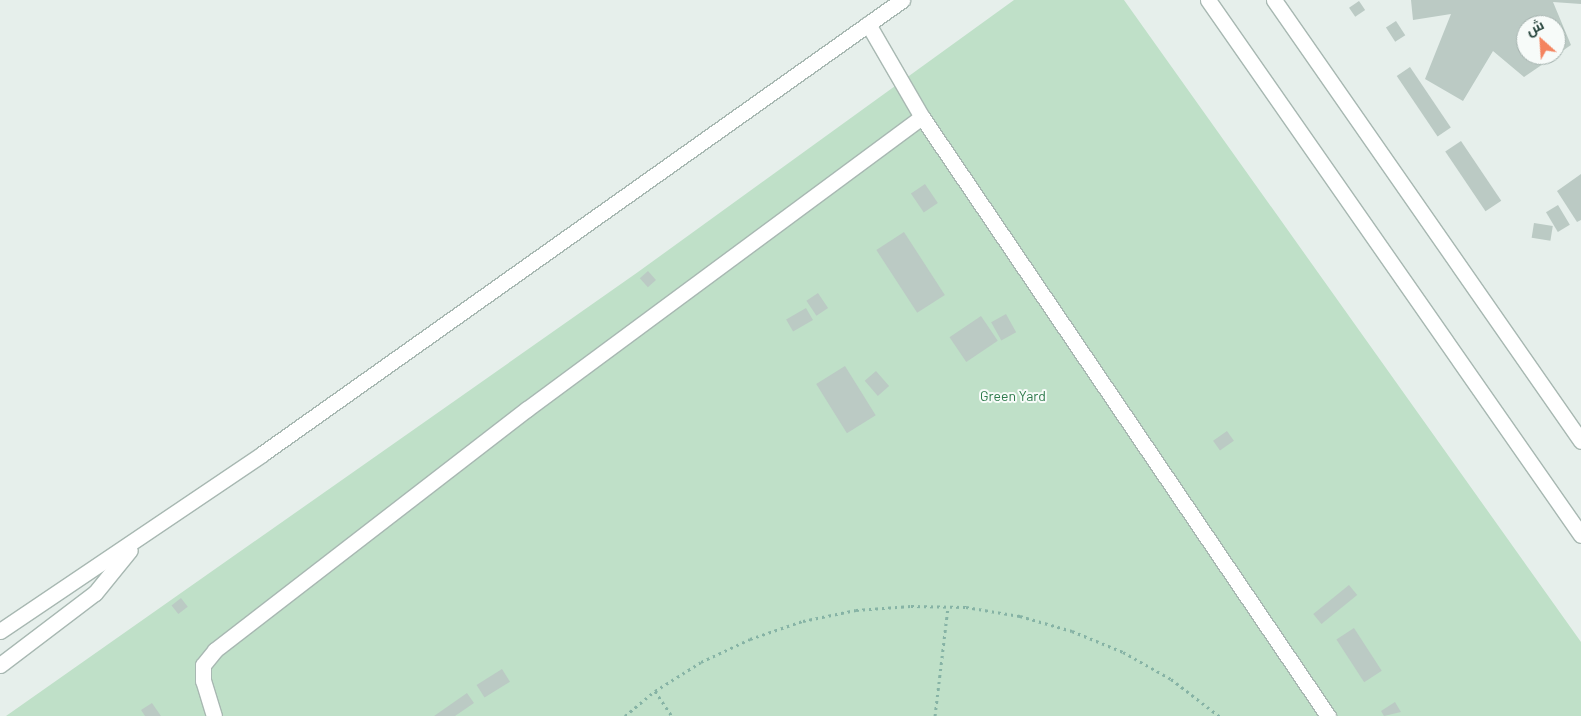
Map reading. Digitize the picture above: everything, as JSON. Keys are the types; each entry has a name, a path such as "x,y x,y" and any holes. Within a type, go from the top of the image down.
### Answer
{"street":[{"path":"0,631 64,586 137,541 902,0"},
{"path":"1208,0 1581,535"},
{"path":"1274,0 1581,441"},
{"path":"868,24 922,117 1328,716"},
{"path":"214,716 203,673 203,665 215,650 527,409 922,117"},
{"path":"0,665 95,593 137,541"}],"path":[{"path":"625,716 655,691 701,662 750,638 803,621 856,610 911,606 948,607 1020,616 1072,631 1123,652 1171,679 1219,716"},
{"path":"935,716 948,607"},
{"path":"655,691 672,716"}],"green space":[{"name":"Green Yard","path":"1014,0 1124,0 1581,642 1581,716 6,716 638,272"}],"building":[{"path":"1411,0 1581,0 1581,4 1553,2 1558,15 1516,15 1516,65 1542,65 1524,77 1493,51 1463,101 1425,79 1451,14 1413,20"},
{"path":"1359,1 1365,10 1355,17 1349,8"},
{"path":"1396,21 1405,35 1395,42 1386,28"},
{"path":"1566,33 1571,45 1566,48"},
{"path":"1410,67 1451,128 1438,136 1397,76"},
{"path":"1461,141 1501,201 1486,211 1445,152"},
{"path":"1581,174 1581,220 1577,222 1557,191"},
{"path":"925,184 938,203 924,213 911,194"},
{"path":"1558,205 1570,225 1558,232 1546,212"},
{"path":"1534,223 1553,226 1550,241 1532,238"},
{"path":"904,232 945,295 917,313 876,250"},
{"path":"648,271 656,280 648,287 640,278"},
{"path":"818,293 828,308 816,316 806,301"},
{"path":"806,308 813,320 793,332 786,320"},
{"path":"1006,314 1016,332 1001,341 991,322"},
{"path":"981,316 998,341 966,362 949,337"},
{"path":"845,366 876,415 847,433 816,384"},
{"path":"876,371 889,386 878,396 865,381"},
{"path":"1227,431 1234,441 1220,451 1213,441"},
{"path":"1349,585 1357,595 1321,624 1313,614"},
{"path":"181,598 188,607 178,614 172,605"},
{"path":"1354,628 1382,671 1364,682 1336,639"},
{"path":"502,669 510,682 485,698 477,685"},
{"path":"467,693 474,703 455,716 434,716"},
{"path":"1395,702 1401,712 1384,716 1381,711"},
{"path":"152,703 161,716 145,716 141,710"}]}
